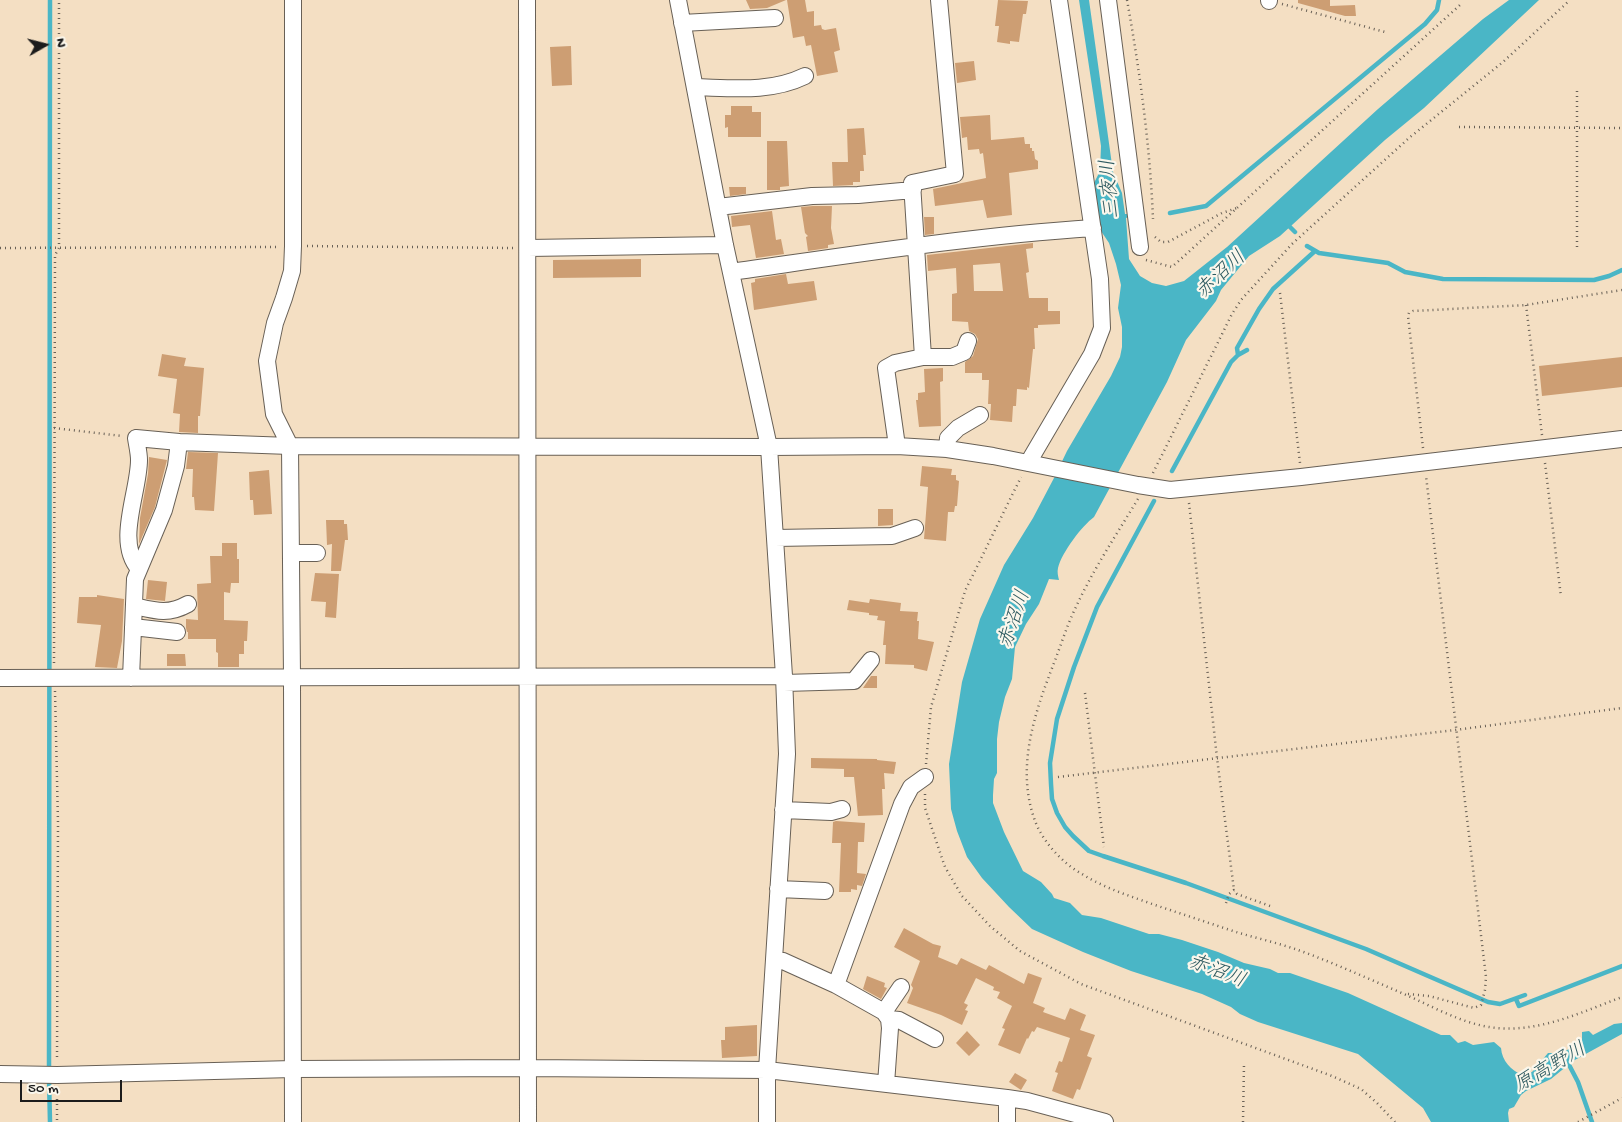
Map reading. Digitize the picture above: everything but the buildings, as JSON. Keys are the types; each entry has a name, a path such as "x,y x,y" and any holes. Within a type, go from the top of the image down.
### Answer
{"street":[{"path":"293,0 292,271 275,323 267,361 274,414 290,446 293,1122"},
{"path":"527,0 528,1122"},
{"path":"678,0 725,245 769,447 787,754 767,1070 767,1122"},
{"path":"922,357 912,183 955,174 940,0"},
{"path":"1028,463 1092,354 1102,328 1100,279 1059,0"},
{"path":"1108,0 1140,247"},
{"path":"682,23 775,18"},
{"path":"695,87 768,87 792,82 805,76"},
{"path":"718,207 812,196 858,196 913,190"},
{"path":"731,272 915,246 1034,232 1093,228"},
{"path":"528,248 725,245"},
{"path":"897,446 886,368 894,363 922,357 952,357 964,352 968,341"},
{"path":"947,449 948,438 958,428 980,415"},
{"path":"139,569 132,557 129,538 129,522 140,459 136,438 179,442 290,446 897,446 947,449 1170,490 1187,490 1622,439"},
{"path":"131,678 135,579 164,510 176,466 179,442"},
{"path":"775,538 892,536 915,528"},
{"path":"291,552 317,553"},
{"path":"134,606 171,612 188,604"},
{"path":"133,627 177,632"},
{"path":"0,678 528,677 854,681 871,660"},
{"path":"836,985 902,804 911,787 925,777"},
{"path":"783,810 831,812 842,809"},
{"path":"778,890 825,891"},
{"path":"774,960 783,961 836,985 886,1015 935,1040"},
{"path":"886,1084 886,1015 901,987"},
{"path":"0,1074 57,1075 292,1069 767,1070 1027,1101 1105,1122"},
{"path":"1006,1098 1007,1122"}],"path":[{"path":"57,1122 58,823 54,678 54,256 59,248 59,0"},
{"path":"1127,0 1152,179 1153,226"},
{"path":"1269,0 1385,32"},
{"path":"1570,0 1503,62 1409,138 1292,244 1241,300 1074,609 1043,691 1033,725 1026,760 1026,784 1035,822 1048,842 1080,874 1121,893 1232,931 1297,950 1459,1019 1496,1028 1531,1027 1554,1022 1622,997"},
{"path":"1140,247 1146,260 1172,267 1460,5"},
{"path":"1577,89 1577,247"},
{"path":"1460,127 1622,128"},
{"path":"1154,232 1155,238 1161,242 1168,242 1222,213 1238,207"},
{"path":"0,248 293,246 528,248"},
{"path":"1404,994 1429,996 1474,1008 1481,1005 1486,977 1455,730 1408,316 1413,311 1526,305 1622,290"},
{"path":"1280,293 1302,477"},
{"path":"54,428 136,438"},
{"path":"1028,463 965,591 931,707 925,777 925,808 945,867 962,896 990,926 1020,951 1080,984 1332,1076 1361,1089 1396,1122"},
{"path":"1187,490 1234,890 1237,894 1270,906"},
{"path":"1085,693 1104,847"},
{"path":"1058,777 1455,730 1622,708"},
{"path":"1226,903 1229,894 1234,890"},
{"path":"1243,1122 1244,1064"},
{"path":"1578,1122 1622,1098"}],"water":[{"path":"1079,0 1089,0 1113,172 1122,193 1125,214 1128,214 1129,217 1126,218 1129,259 1140,276 1152,283 1166,286 1184,281 1227,247 1378,109 1483,19 1509,0 1539,0 1424,108 1385,140 1280,236 1249,256 1221,290 1216,301 1186,340 1167,382 1094,517 1078,533 1060,562 1058,569 1059,580 1049,579 1039,604 1026,624 1015,647 1012,679 999,722 997,773 994,779 993,795 993,803 1004,832 1023,871 1041,882 1054,898 1070,903 1082,915 1101,918 1149,934 1159,934 1182,940 1244,963 1270,969 1278,973 1290,973 1348,993 1441,1035 1450,1035 1458,1043 1465,1041 1473,1045 1494,1042 1501,1048 1503,1057 1508,1064 1522,1075 1532,1072 1548,1053 1563,1053 1570,1048 1578,1046 1582,1043 1582,1032 1589,1031 1593,1035 1614,1024 1622,1023 1622,1034 1573,1061 1551,1079 1521,1095 1514,1107 1509,1109 1509,1122 1431,1122 1423,1108 1358,1054 1258,1022 1202,994 1131,971 1032,929 982,878 967,857 957,831 951,809 949,764 962,682 980,619 1004,565 1033,518 1067,451 1111,376 1120,357 1122,347 1122,327 1118,308 1121,285 1109,243 1101,231 1094,183 1100,171 1101,146"}],"waterway":[{"path":"49,1071 50,0"},
{"path":"1170,213 1206,206 1425,24 1437,10 1439,0"},
{"path":"1287,224 1295,232"},
{"path":"1307,246 1319,253 1388,263 1405,272 1443,279 1594,280 1622,270"},
{"path":"1238,355 1237,348 1259,309 1273,289 1315,251"},
{"path":"1172,471 1231,362 1247,350"},
{"path":"1154,501 1097,607 1057,719 1050,763 1052,799 1065,827 1089,851 1186,883 1366,949 1488,1002 1500,1004 1525,995"},
{"path":"1516,999 1519,1006 1622,966"},
{"name":"原高野川","path":"1567,1061 1578,1082 1592,1122"},
{"path":"49,1078 50,1122"}],"water label":[{"name":"三夜川","path":"1112,189"},
{"name":"赤沼川","path":"1222,276"},
{"name":"赤沼川","path":"1016,620"},
{"name":"赤沼川","path":"1216,973"}]}
